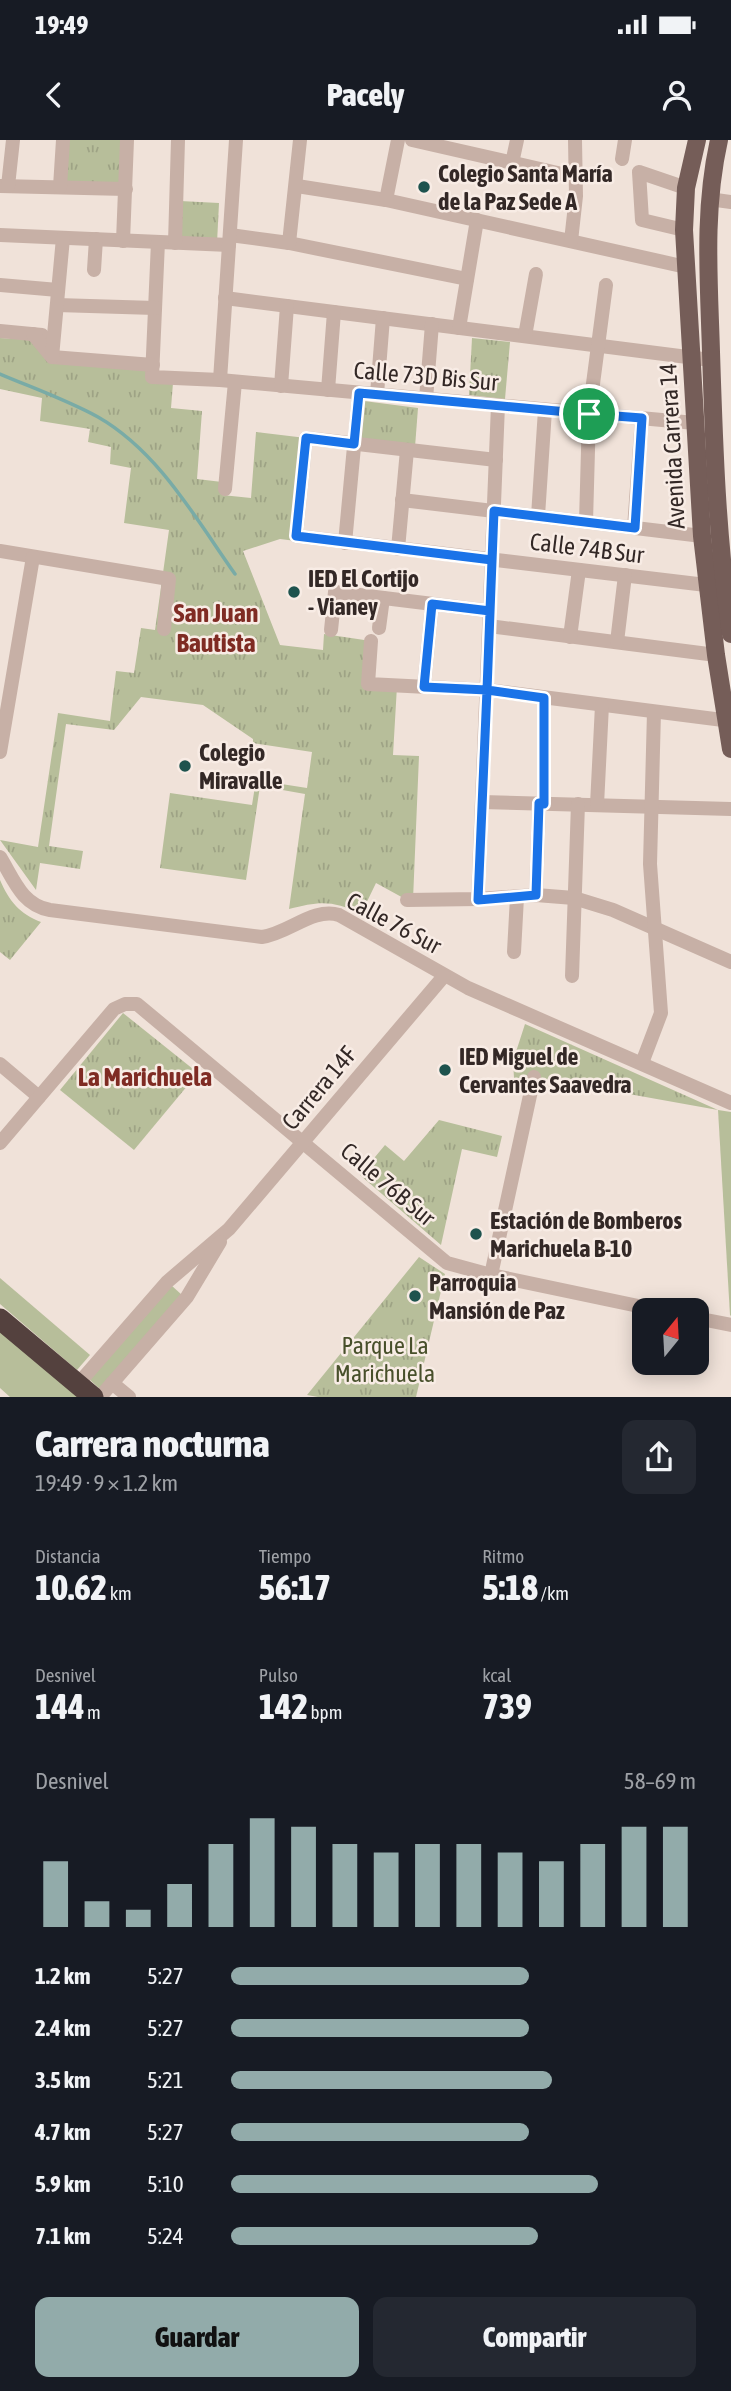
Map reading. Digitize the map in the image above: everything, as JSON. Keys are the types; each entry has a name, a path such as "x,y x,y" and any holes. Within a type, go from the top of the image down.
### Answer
{"highway":[{"path":"0,1319 86,1391"}],"main road":[{"name":"Avenida Carrera 14","path":"697,140 686,188 684,230 702,536 720,583 731,634"},
{"name":"Avenida Carrera 14","path":"719,140 709,199 707,235 719,536 720,583 716,655 729,720 731,749"}],"street":[{"path":"13,140 4,186 126,189"},
{"path":"60,187 63,140"},
{"path":"122,241 127,140"},
{"path":"174,243 178,140"},
{"path":"225,489 225,298 236,140"},
{"path":"289,243 300,140"},
{"path":"386,200 398,140"},
{"path":"412,140 457,145 512,163 575,177"},
{"path":"512,163 517,140"},
{"path":"571,242 575,216 575,140"},
{"path":"622,159 625,140"},
{"path":"719,140 731,142"},
{"path":"684,230 642,220 639,172 686,188"},
{"path":"297,186 386,200 686,268"},
{"path":"709,199 731,202"},
{"path":"459,328 477,220"},
{"path":"0,235 174,243 229,240 289,243 467,279"},
{"path":"52,357 63,238"},
{"path":"94,270 96,239"},
{"path":"152,371 158,242"},
{"path":"525,336 536,274"},
{"path":"0,285 57,298 155,308"},
{"path":"586,522 589,414 606,285"},
{"path":"225,298 711,360"},
{"path":"281,386 288,306"},
{"path":"328,390 334,312"},
{"path":"377,394 383,318"},
{"path":"426,399 432,324"},
{"path":"0,331 54,336"},
{"path":"33,334 52,357"},
{"name":"Calle 73D Bis Sur","path":"52,357 227,381 695,423"},
{"path":"345,542 359,393"},
{"path":"478,900 498,405"},
{"path":"538,516 545,410"},
{"path":"635,528 642,418"},
{"name":"Calle 74B Sur","path":"354,444 306,438 296,536 579,570 720,583"},
{"path":"354,444 496,460"},
{"path":"398,549 407,450"},
{"path":"402,499 702,536"},
{"path":"0,551 169,579 164,629"},
{"path":"0,752 33,556"},
{"path":"570,636 579,570"},
{"path":"617,642 625,575"},
{"path":"331,630 335,592 432,604 570,636 716,655"},
{"path":"383,598 368,684 487,690 729,720"},
{"path":"424,687 432,604"},
{"path":"536,895 542,804 544,698"},
{"path":"597,805 602,705"},
{"path":"642,1063 661,1013 650,864 654,712"},
{"path":"482,802 731,808"},
{"path":"572,976 578,804"},
{"name":"Calle 76 Sur","path":"0,857 27,900 41,908 262,937 276,934 316,916 335,913 444,976 731,1103"},
{"path":"407,900 478,900 536,895 575,898 613,910 731,962"},
{"path":"514,952 517,897"},
{"name":"Carrera 14F","path":"100,1397 187,1297 229,1229 444,976"},
{"name":"Calle 76B Sur","path":"39,1097 114,1009 129,1003 144,1009 447,1263 632,1305"},
{"path":"0,1064 39,1097 0,1143"},
{"path":"491,1275 534,1077"},
{"name":"Carrera 14F","path":"86,1391 167,1282 229,1229"},
{"path":"709,1321 731,1325"},
{"path":"112,1383 129,1397"}],"green space":[{"path":"65,140 123,140 121,185 64,183"},
{"path":"180,201 219,203 217,243 178,241"},
{"path":"0,338 34,340 54,360 148,367 173,383 171,408 202,411 197,479 222,482 222,495 251,498 256,432 306,438 296,541 280,539 243,551 280,645 323,650 324,634 371,641 368,684 397,686 393,755 419,756 413,900 407,900 376,883 361,914 326,903 289,909 305,794 260,786 246,880 160,868 170,793 252,805 256,780 307,788 312,752 253,743 253,739 203,705 141,697 114,730 66,724 49,846 83,851 80,869 40,863 36,890 0,840 38,847 58,713 110,721 116,671 134,673 141,628 155,630 169,530 124,523 131,468 110,464 111,447 88,442 90,429 40,421 42,398 0,389"},
{"path":"472,338 510,342 505,399 469,395"},
{"path":"364,401 418,408 415,447 360,440"},
{"path":"0,880 16,906 41,922 10,960 0,952"},
{"path":"123,1013 198,1073 134,1150 60,1090"},
{"path":"525,1024 718,1110 534,1077 533,1082 514,1078 513,1061"},
{"path":"718,1110 731,1112 731,1316 730,1315"},
{"path":"439,1120 502,1136 497,1157 462,1149 441,1245 360,1175 385,1145 404,1161"},
{"name":"Parque La Marichuela","path":"419,1257 445,1274 416,1397 307,1395"},
{"path":"0,1278 90,1355 77,1370 0,1304"},
{"path":"171,1285 183,1296 101,1390 89,1379"},
{"path":"0,1329 81,1397 10,1397 0,1388"}],"waterway":[{"path":"0,374 98,417 140,449 191,509 235,574"}],"place":[{"name":"Colegio Santa María de la Paz Sede A","path":"424,187"},
{"name":"IED El Cortijo - Vianey","path":"294,592"},
{"name":"Colegio Miravalle","path":"185,766"},
{"name":"IED Miguel de Cervantes Saavedra","path":"445,1070"},
{"name":"Estación de Bomberos Marichuela B-10","path":"476,1234"},
{"name":"Parroquia Mansión de Paz","path":"415,1296"}],"district":[{"name":"San Juan Bautista","path":"216,628"},
{"name":"La Marichuela","path":"145,1077"}],"route":[{"path":"589,414 359,393 354,444 306,438 296,536 492,560 487,690 544,698 544,804 539,803 536,895 478,900 487,690 424,687 432,604 490,611 492,560 494,511 635,528 642,418 589,414"}]}
